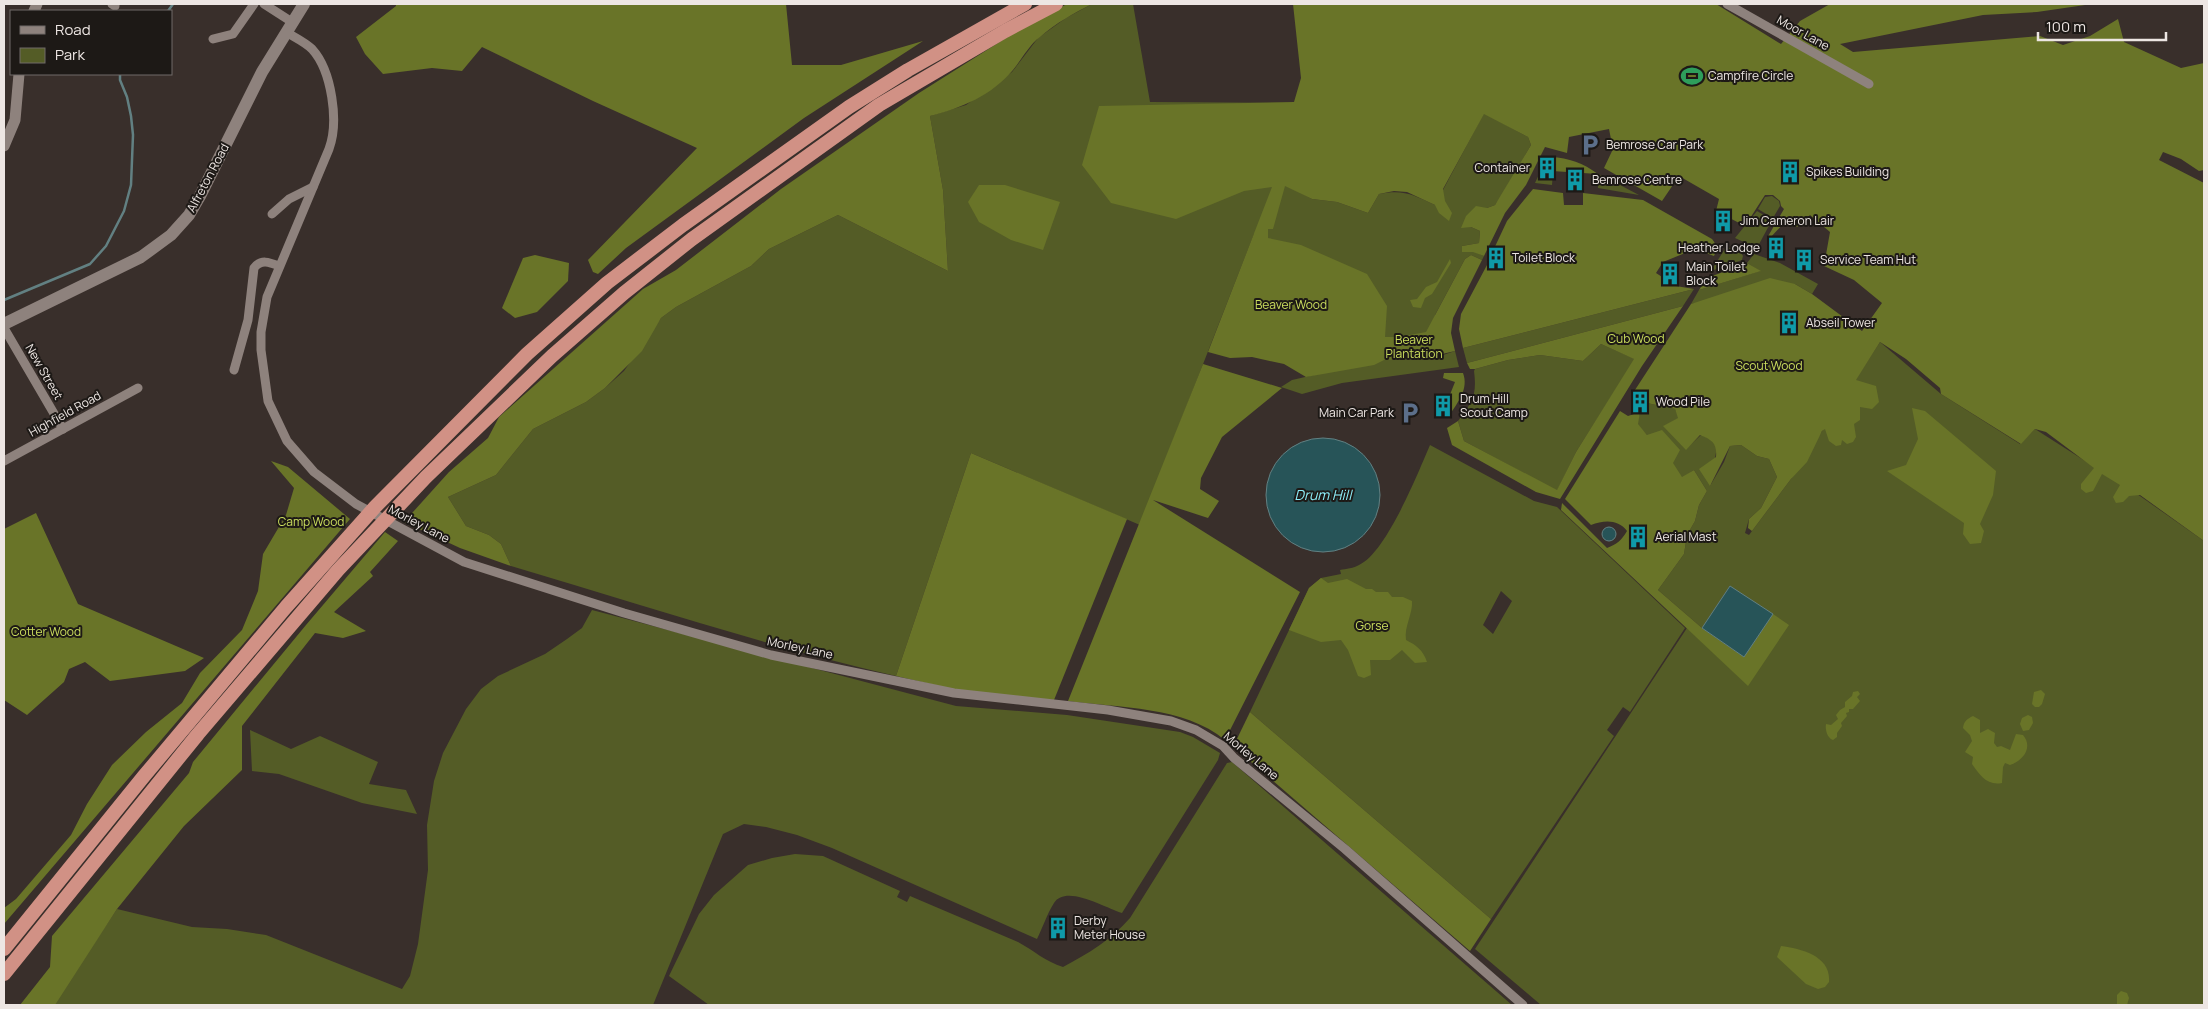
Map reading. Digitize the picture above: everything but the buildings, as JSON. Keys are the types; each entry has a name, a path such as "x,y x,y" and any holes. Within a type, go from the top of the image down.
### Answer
{"highway":[{"path":"4,949 234,667 286,607 376,507 527,354 607,283 682,225 849,107 908,70 1025,4"},
{"path":"4,974 249,673 338,570 426,477 552,356 624,293 692,239 879,105 1005,31 1056,4"}],"main road":[{"name":"Alfreton Road","path":"4,326 141,257 156,248 176,230 197,202 262,72 304,4"}],"street":[{"path":"213,39 233,34 254,4"},
{"name":"Morley Lane","path":"264,4 311,48 320,60 334,112 332,140 267,296 261,332 263,371 268,400 284,436 303,462 330,486 356,504 464,562 624,613 771,655 954,694 1108,710 1171,721 1196,730 1230,751 1234,758 1345,849 1523,1005"},
{"name":"Moor Lane","path":"1727,4 1868,84"},
{"path":"4,146 15,120 19,75"},
{"path":"272,214 289,199 313,186"},
{"path":"234,370 248,320 254,268 264,262 279,266"},
{"name":"New Street","path":"4,326 63,429"},
{"name":"Highfield Road","path":"4,461 138,388"}],"green space":[{"path":"396,4 786,4 792,65 841,65 923,41 804,118 626,248 598,274 593,272 588,260 697,148 593,101 482,47 462,71 432,68 383,74 365,54 356,37 396,6"},
{"path":"1067,4 1092,4 1059,23 1036,40 1013,70 996,87 965,105 930,116 943,190 948,271 838,215 769,249 751,266 676,307 661,318 642,351 605,388 586,402 533,429 496,475 448,497 466,526 489,535 501,544 511,566 460,548 404,522 449,472 488,438 499,417 643,289 676,270 781,189 919,93 1017,31"},
{"name":"Beaver Plantation","path":"1092,4 1133,4 1150,102 1306,103 1285,185 1312,199 1337,202 1368,213 1379,194 1395,192 1408,194 1435,205 1484,113 1528,137 1531,145 1500,198 1495,205 1487,208 1471,227 1480,231 1479,243 1462,246 1484,256 1482,260 1471,255 1465,259 1435,315 1443,355 1455,351 1459,367 1342,383 1302,394 1281,387 1292,380 1336,370 1268,238 1254,234 1140,525 971,453 896,676 799,652 511,566 501,544 489,535 466,526 448,497 496,475 533,429 586,402 624,371 661,318 676,307 751,266 769,249 838,215 948,271 943,190 930,116 966,105 1012,72 1038,38 1066,18"},
{"path":"1293,4 1716,4 1781,44 1800,21 1830,4 2092,4 2037,12 1983,15 1840,44 1853,52 2040,36 2063,45 2090,36 2118,19 2124,42 2181,68 2204,63 2204,170 2199,171 2181,159 2163,152 2159,160 2204,183 2204,541 2140,495 2129,496 2123,502 2116,503 2113,497 2120,485 2102,474 2093,491 2086,493 2081,489 2081,484 2094,468 2046,432 2035,429 2021,444 1941,394 1940,388 1906,359 1880,342 1856,380 1876,386 1879,402 1872,409 1860,407 1860,420 1854,424 1856,437 1853,442 1847,444 1842,440 1841,445 1836,446 1829,441 1825,429 1822,431 1807,462 1791,479 1752,531 1748,528 1749,519 1761,508 1777,477 1769,459 1757,456 1741,445 1730,446 1710,486 1699,469 1716,457 1716,449 1713,443 1700,435 1686,450 1663,426 1678,418 1675,409 1647,403 1633,393 1691,304 1770,278 1795,284 1812,294 1862,331 1882,303 1854,280 1824,266 1830,232 1810,215 1797,227 1785,222 1769,239 1767,238 1784,209 1780,201 1773,195 1765,195 1745,226 1716,211 1719,199 1679,176 1662,201 1604,168 1613,149 1609,129 1569,137 1567,153 1545,147 1526,185 1505,213 1484,256 1473,252 1462,252 1462,246 1479,243 1480,231 1471,227 1461,228 1466,216 1476,206 1487,208 1495,205 1531,145 1528,137 1484,114 1443,189 1445,201 1452,213 1449,221 1439,213 1435,205 1407,192 1394,191 1379,194 1368,213 1337,202 1312,199 1285,186 1273,229 1268,229 1268,238 1301,245 1367,274 1387,306 1385,337 1399,337 1426,332 1465,259 1471,255 1482,260 1453,318 1451,333 1455,351 1429,357 1384,360 1374,365 1306,377 1284,364 1252,357 1230,358 1208,352 1272,187 1244,191 1176,219 1111,203 1082,165 1099,106 1294,102 1301,78"},
{"path":"1551,157 1576,162 1598,174 1552,171 1553,162 1544,161"},
{"path":"1541,170 1553,172 1552,185 1535,183"},
{"path":"1598,174 1603,176 1639,195 1598,188"},
{"path":"979,185 1005,185 1060,202 1043,250 1011,240 979,222 968,202"},
{"name":"Cub Wood","path":"1533,189 1563,193 1564,205 1583,205 1583,193 1643,200 1712,239 1716,245 1715,254 1714,256 1695,249 1663,262 1656,273 1676,286 1694,289 1463,348 1459,329 1461,314 1487,265 1498,270 1503,259 1492,253 1507,221"},
{"path":"1772,196 1779,201 1780,206 1773,218 1758,209 1765,197"},
{"path":"1757,211 1772,220 1757,248 1735,238"},
{"path":"1726,247 1740,251 1743,256 1742,260 1711,271"},
{"path":"1754,254 1780,263 1818,284 1812,294 1795,284 1691,304 1699,290 1760,271 1747,263"},
{"path":"535,255 569,263 568,281 537,312 515,318 502,308 523,258"},
{"path":"1450,259 1451,263 1432,294 1425,298 1421,308 1413,307 1410,300 1417,299 1426,287 1437,282"},
{"path":"1747,263 1761,271 1699,290 1707,278"},
{"path":"1694,289 1683,306 1467,363 1463,348"},
{"path":"1683,306 1642,366 1560,499 1536,492 1452,445 1447,428 1458,421 1464,441 1557,490 1576,452 1634,359 1601,344 1583,361 1540,355 1508,360 1475,369 1470,369 1467,363"},
{"path":"1880,342 1941,394 2020,444 2035,429 2140,496 2204,541 2204,1005 1541,1005 1475,949 1687,628 1748,685 1730,586 1702,628 1658,590 1684,554 1687,535 1707,491 1694,470 1682,478 1672,463 1637,424 1640,412 1647,403 1675,409 1679,418 1664,426 1686,449 1701,435 1711,439 1717,447 1710,486 1724,462 1730,446 1741,445 1757,456 1769,459 1777,477 1761,508 1749,519 1745,533 1749,535 1791,479"},
{"path":"1601,344 1635,359 1576,452 1557,491 1464,441 1458,421 1473,398 1475,369 1508,360 1540,355 1583,361"},
{"path":"1203,364 1282,388 1222,437 1201,478 1200,489 1219,501 1208,518 1153,500 1300,592 1225,740 1209,729 1171,715 1129,707 1068,701"},
{"path":"1444,373 1463,373 1465,384 1462,395 1449,416 1443,412 1455,382 1443,378"},
{"path":"1912,408 1925,411 1996,471 1993,495 1980,524 1984,531 1981,543 1970,544 1963,534 1964,523 1887,471 1906,465 1918,439"},
{"path":"1620,411 1628,416 1640,412 1638,424 1647,435 1662,430 1680,450 1673,463 1682,477 1694,470 1707,491 1687,535 1684,554 1658,590 1702,628 1744,657 1773,614 1789,625 1748,686 1561,510 1562,503 1607,548 1618,542 1627,531 1619,524 1610,522 1591,525 1565,499"},
{"path":"1430,445 1534,501 1557,507 1685,628 1630,712 1623,707 1607,730 1614,736 1491,919 1250,712 1309,588 1321,578 1341,574 1340,570 1357,566 1369,558 1380,545 1400,511","holes":["1501,591 1512,601 1493,634 1483,625"]},
{"path":"971,453 1127,519 1054,700 965,692 896,676"},
{"name":"Camp Wood","path":"271,461 288,467 350,519 4,924 4,908 16,899 71,835 87,804 112,765 146,732 182,703 200,673 242,630 258,591 263,554 286,515 294,488"},
{"name":"Cotter Wood","path":"36,513 78,604 204,658 185,671 110,681 85,662 69,669 64,682 27,715 4,700 4,529"},
{"path":"385,532 398,541 370,572 373,576 334,612 366,631 343,638 315,633 242,726 242,770 184,826 117,909 55,1005 20,1005 50,967 52,936 189,773 193,762"},
{"name":"Gorse","path":"1321,578 1328,583 1347,579 1366,589 1372,589 1376,592 1388,592 1392,597 1403,597 1412,601 1406,630 1406,640 1419,648 1427,662 1415,663 1402,650 1390,660 1370,660 1371,675 1364,678 1358,676 1348,650 1341,640 1321,642 1289,630 1309,588"},
{"path":"592,610 956,706 1067,715 1180,732 1193,737 1220,753 1218,760 1122,913 1076,896 1060,898 1054,903 1037,939 832,848 797,835 766,827 744,824 723,834 653,1005 53,1005 117,909 192,927 227,929 266,935 402,989 410,976 418,944 428,870 427,825 434,781 443,753 466,709 481,689 498,676 545,654 567,639 582,628"},
{"path":"2041,690 2045,694 2042,704 2039,707 2035,707 2032,704 2034,692"},
{"path":"1858,691 1860,694 1857,697 1860,701 1853,709 1849,709 1849,712 1846,713 1847,716 1841,723 1842,726 1837,733 1837,737 1833,740 1831,739 1827,733 1826,724 1831,725 1838,719 1836,715 1845,707 1845,702 1852,696 1853,692"},
{"path":"1250,712 1491,919 1470,951 1236,749 1234,745"},
{"path":"2028,715 2032,717 2033,723 2029,730 2023,731 2020,724 2022,718"},
{"path":"1973,716 1980,720 1980,733 1988,729 1995,733 1994,743 1997,747 2001,746 2010,750 2016,734 2023,735 2026,740 2026,753 2015,763 2010,765 2005,763 2002,783 1992,783 1984,779 1972,764 1973,757 1965,752 1972,741 1963,726 1966,720"},
{"path":"250,730 291,749 320,736 378,762 369,784 406,790 417,814 362,803 279,774 252,771"},
{"path":"1232,762 1512,1005 709,1005 669,976 699,914 714,895 748,865 795,854 823,856 900,891 897,897 907,902 910,896 1018,942 1045,959 1063,967 1099,945 1130,918 1227,763"},
{"path":"1781,946 1798,949 1814,955 1820,960 1828,973 1829,982 1825,987 1818,989 1806,984 1777,957"},
{"path":"2121,991 2127,993 2129,998 2127,1005 2117,1005 2117,995"}],"water":[{"name":"Drum Hill","path":"1323,438 1345,442 1363,455 1376,473 1380,495 1376,517 1363,535 1345,548 1323,552 1301,548 1283,535 1270,517 1266,495 1270,473 1283,455 1301,442"},
{"path":"1609,527 1614,529 1616,534 1614,539 1609,541 1604,539 1602,534 1604,529"},
{"path":"1730,586 1773,614 1744,657 1702,628"}],"waterway":[{"path":"169,10 173,4"},
{"path":"4,300 90,264 106,246 124,211 131,185 133,135 127,97 120,80 120,75"}],"place":[{"name":"Campfire Circle","path":"1692,76"},
{"name":"Bemrose Car Park","path":"1590,145"},
{"name":"Container","path":"1547,168"},
{"name":"Spikes Building","path":"1790,172"},
{"name":"Bemrose Centre","path":"1575,180"},
{"name":"Jim Cameron Lair","path":"1723,221"},
{"name":"Heather Lodge","path":"1776,248"},
{"name":"Toilet Block","path":"1496,258"},
{"name":"Service Team Hut","path":"1804,260"},
{"name":"Main Toilet Block","path":"1670,274"},
{"name":"Abseil Tower","path":"1789,323"},
{"name":"Wood Pile","path":"1640,402"},
{"name":"Drum Hill Scout Camp","path":"1443,406"},
{"name":"Main Car Park","path":"1410,413"},
{"name":"Aerial Mast","path":"1638,537"},
{"name":"Derby Meter House","path":"1058,928"}],"park label":[{"name":"Beaver Wood","path":"1291,305"},
{"name":"Scout Wood","path":"1769,366"}]}
